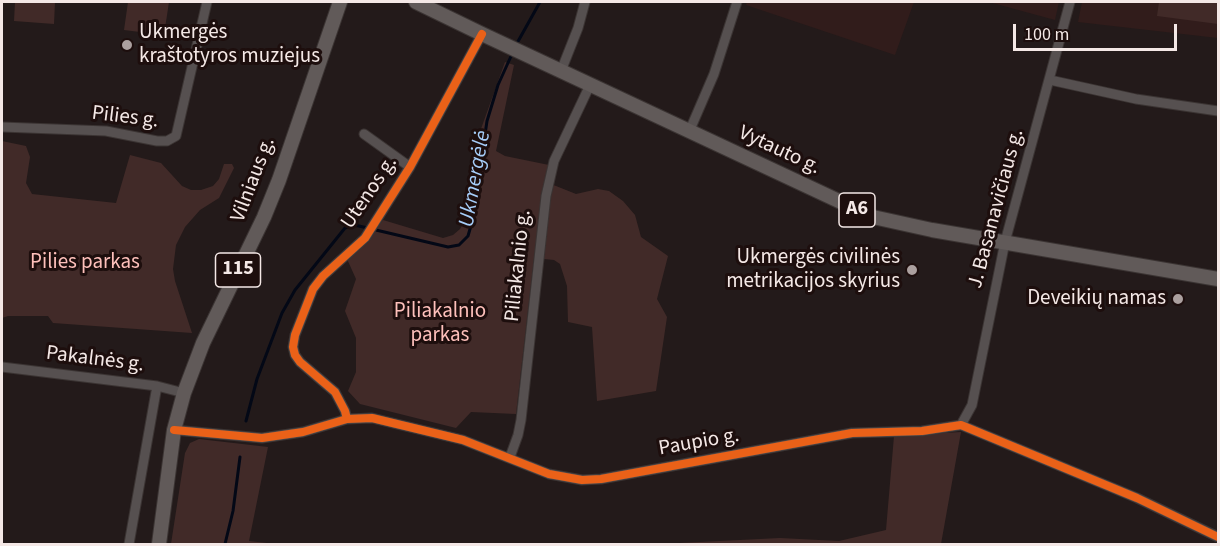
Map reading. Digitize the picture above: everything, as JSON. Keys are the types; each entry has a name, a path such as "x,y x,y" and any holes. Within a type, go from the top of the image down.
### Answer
{"main road":[{"name":"Vilniaus g.","path":"159,544 174,430 183,393 216,314 264,217 279,180 340,2"},
{"name":"Vytauto g.","path":"416,2 873,217 932,230 1218,279"}],"street":[{"name":"Pilies g.","path":"2,127 105,131 157,141 167,141 176,136 207,2"},
{"path":"561,71 578,28 585,2"},
{"path":"689,132 714,74 737,2"},
{"name":"J. Basanavičiaus g.","path":"961,425 972,405 1005,242 1070,2"},
{"name":"Utenos g.","path":"346,419 345,411 335,392 300,362 293,347 295,335 314,290 323,276 366,236 411,167 482,34"},
{"path":"1050,80 1136,99 1218,111"},
{"name":"Piliakalnio g.","path":"510,457 519,435 546,196 554,161 590,85"},
{"path":"364,134 411,167"},
{"name":"Pakalnės g.","path":"2,367 157,386 183,393"},
{"path":"129,544 157,386"},
{"name":"Paupio g.","path":"174,430 262,438 303,432 346,419 361,417 384,420 464,440 532,468 566,478 601,479 852,433 922,430 961,425 1137,498 1218,537"}],"shaded area":[{"path":"747,2 914,2 895,55 746,5"},
{"path":"989,2 1059,2 1055,20"},
{"path":"1082,2 1218,2 1218,38 1078,22"}],"green space":[{"path":"15,2 55,2 54,24 14,21"},
{"path":"128,2 169,2 164,35 124,30"},
{"path":"1159,2 1218,2 1218,24 1157,16"},
{"name":"Piliakalnio parkas","path":"505,62 514,65 496,151 505,156 549,165 546,182 576,194 598,189 609,191 623,201 635,215 641,237 668,256 657,299 667,317 656,391 597,401 592,327 568,322 567,286 560,264 554,260 534,258 516,414 471,412 456,428 360,404 348,391 356,372 356,338 345,311 356,279 347,259 368,239 383,220 443,238 453,235 460,229 463,224 477,140"},
{"name":"Pilies parkas","path":"2,141 26,146 30,157 26,183 32,194 116,203 130,155 161,163 182,186 191,190 213,186 219,179 224,164 232,164 234,168 219,198 200,210 185,227 176,245 173,269 175,281 192,333 53,323 48,316 2,318"},
{"path":"961,432 941,544 659,544 780,538 839,541 886,530 894,436"},
{"path":"199,439 268,447 249,541 276,544 171,544 185,453 190,443"}],"waterway":[{"name":"Ukmergėlė","path":"516,45 540,2"},
{"name":"Ukmergėlė","path":"246,421 257,379 282,313 295,290 345,228 352,225 359,226 448,247 459,245 468,236 487,121 498,85 512,54"},
{"name":"Ukmergėlė","path":"225,544 233,511 240,457"}],"cycle path":[{"path":"347,419 335,392 295,355 293,347 295,335 313,289 323,276 365,238 410,167 482,34"},
{"path":"174,430 262,438 303,432 347,419 372,418 463,440 549,474 582,480 601,479 852,433 922,431 961,425 1137,498 1218,537"}],"place":[{"name":"Ukmergės kraštotyros muziejus","path":"127,45"},
{"name":"Ukmergės civilinės metrikacijos skyrius","path":"912,270"},
{"name":"Deveikių namas","path":"1178,299"}]}
